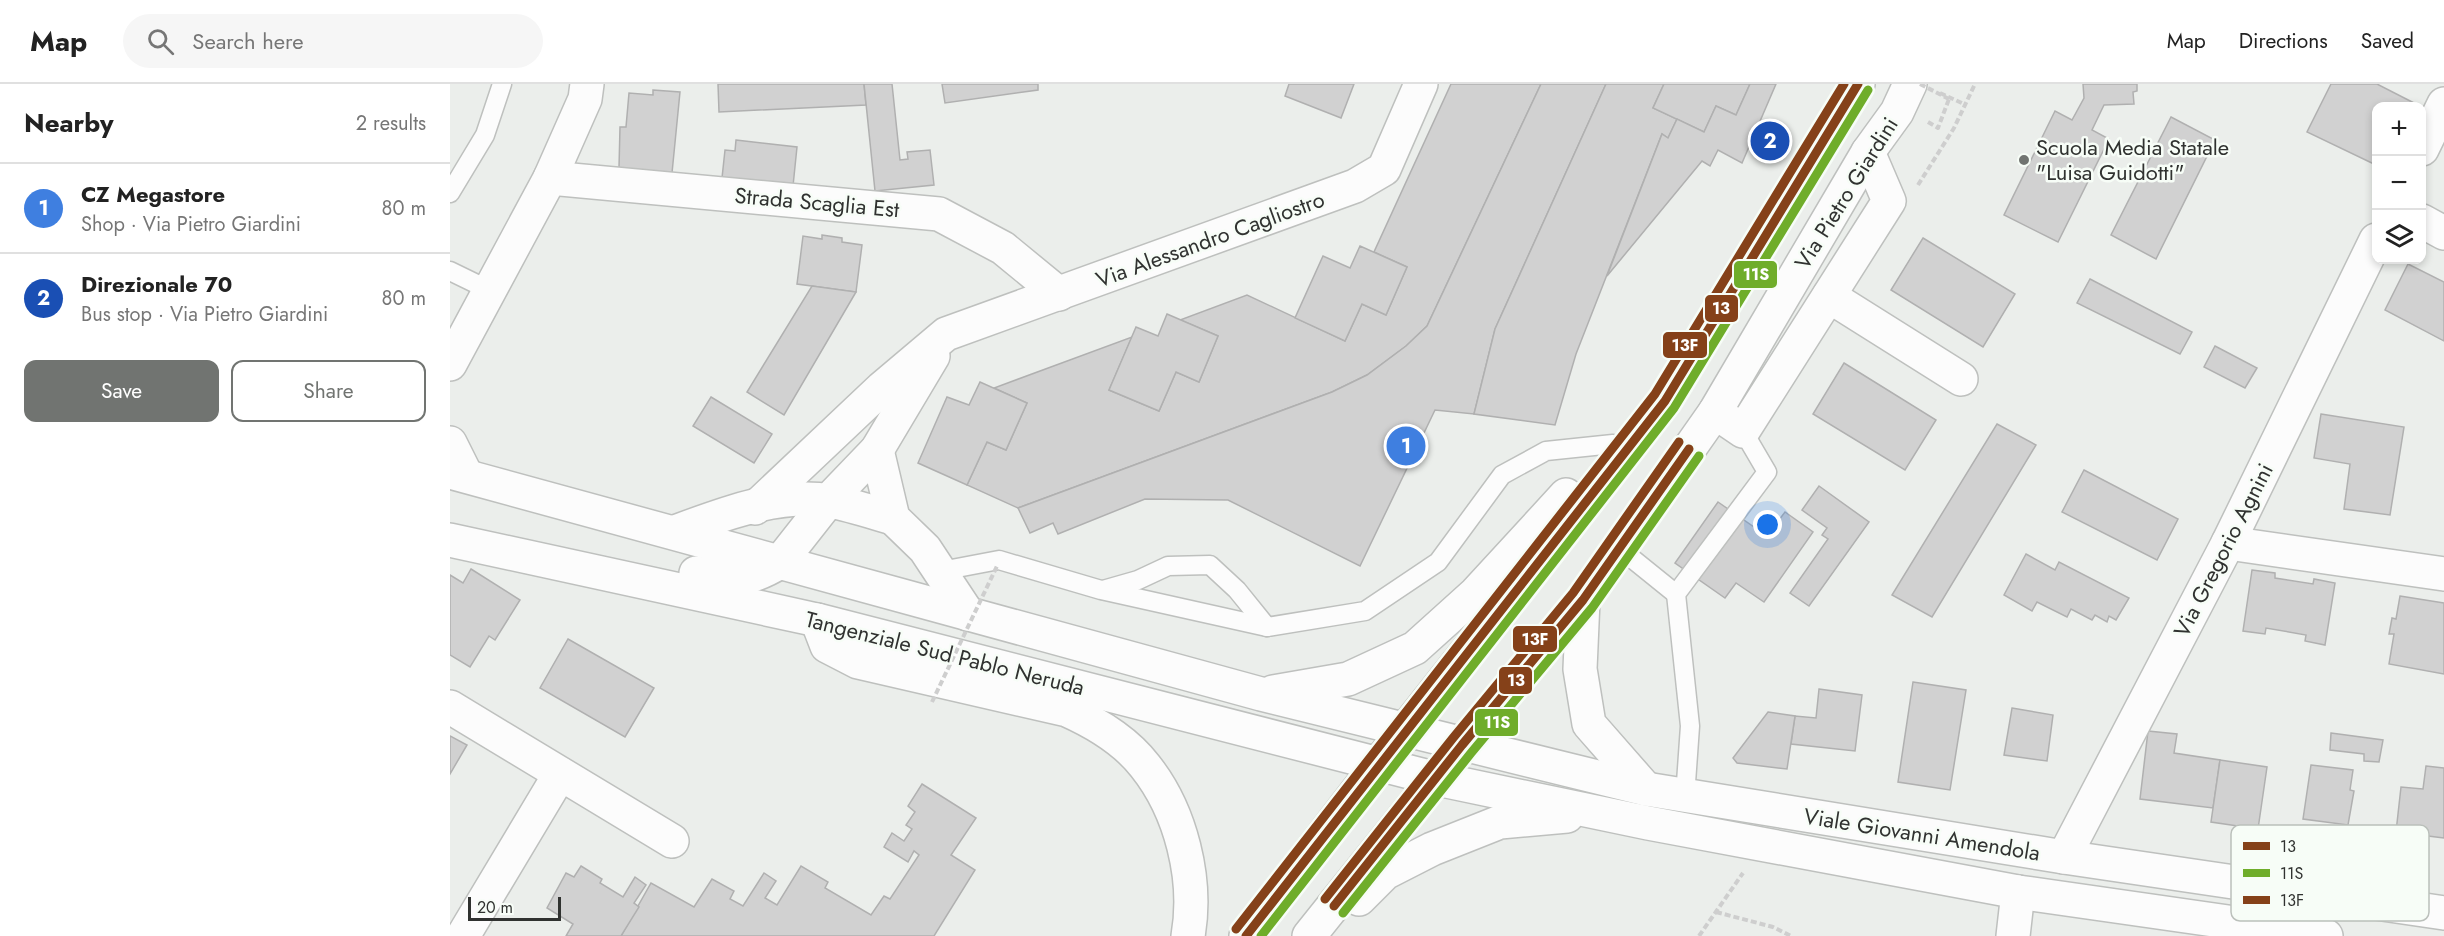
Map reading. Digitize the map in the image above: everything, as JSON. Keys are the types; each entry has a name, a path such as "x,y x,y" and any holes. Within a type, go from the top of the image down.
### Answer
{"street":[{"path":"455,344 491,291 550,178 585,99 587,84"},
{"name":"Via Alessandro Cagliostro","path":"755,507 882,388 946,334 1355,186 1384,169 1420,84"},
{"name":"Via Pietro Giardini","path":"1246,936 1379,763 1665,401 1858,84"},
{"name":"Via Pietro Giardini","path":"1309,936 1462,745 1583,600 1715,412 1868,152 1897,112 1923,93"},
{"path":"2426,139 2444,104"},
{"path":"1715,412 1743,431 1889,201 1868,152"},
{"name":"Strada Scaglia Est","path":"550,178 939,214 1003,248 1059,294"},
{"path":"2426,223 2444,232"},
{"name":"Via Gregorio Agnini","path":"2064,857 2228,543 2372,248"},
{"path":"1829,296 1961,379"},
{"path":"450,539 476,533 531,535 717,578 734,579 758,575 780,562 828,501 877,450 946,334"},
{"path":"1261,694 1348,679 1415,648 1476,593 1613,444 1665,401"},
{"path":"450,443 458,473"},
{"path":"877,450 893,518"},
{"name":"Tangenziale Sud Pablo Neruda","path":"458,473 1261,694 1405,731"},
{"name":"Via Alessandro Cagliostro","path":"675,532 755,507 788,501 828,501 893,518 909,531 941,571 968,614"},
{"name":"Tangenziale Sud Pablo Neruda","path":"450,539 817,620 1437,778"},
{"path":"2228,543 2444,574"},
{"path":"1583,600 1580,669 1589,724 1646,789"},
{"path":"817,620 827,646 858,662 1067,710 1096,723 1123,744 1145,765 1164,794 1180,832 1187,871 1191,916 1188,936"},
{"path":"450,707 672,842"},
{"name":"Viale Giovanni Amendola","path":"1405,731 1685,797 2231,882"},
{"path":"463,936 561,774"},
{"name":"Viale Giovanni Amendola","path":"1437,778 1610,815 2018,892 2326,936"},
{"path":"1321,936 1385,873 1432,849 1500,822 1610,815"},
{"path":"2013,936 2018,892"},
{"name":"Viale Giovanni Amendola","path":"2429,911 2444,913"}],"lane":[{"path":"450,193 485,135 502,84"},
{"path":"450,272 491,291"},
{"path":"1685,797 1690,726 1676,594 1767,472 1743,431"},
{"path":"941,571 999,560 1101,591 1267,627 1365,611 1438,562 1502,475 1546,451 1613,444"},
{"path":"1619,548 1676,594"},
{"path":"1101,591 1138,580 1168,566 1210,565 1237,591 1267,627"}],"path":[{"path":"1920,84 1949,99 1938,128 1928,124 1932,113"},
{"path":"1923,93 1940,92 1966,105"},
{"path":"932,702 998,564"},
{"path":"1732,870 1755,874"},
{"path":"1699,936 1743,872"},
{"path":"1716,912 1773,927 1791,936"}],"building":[{"path":"718,84 864,84 866,105 719,112"},
{"path":"864,84 892,84 900,160 908,159 907,152 930,150 934,185 875,191"},
{"path":"942,84 1038,84 1038,90 945,103"},
{"path":"1289,84 1354,84 1341,118 1285,96"},
{"path":"1451,84 1541,84 1427,326 1406,346 1367,375 1332,392 1018,508 967,485 987,442 1006,450 1027,403 994,388 1132,337 1109,390 1159,411 1176,372 1199,382 1218,336 1180,320 1247,295 1345,341 1362,304 1386,315 1407,267 1374,252"},
{"path":"1541,84 1606,84 1495,329 1474,414 1435,410 1360,566 1228,500 1145,499 1058,534 1053,523 1030,533 1018,508 1332,392 1367,375 1406,346 1427,326"},
{"path":"1606,84 1664,84 1653,108 1677,119 1668,138 1662,134 1576,354 1555,425 1474,414 1495,329"},
{"path":"1664,84 1750,84 1736,115 1716,106 1704,132 1653,108"},
{"path":"1750,84 1776,84 1742,163 1718,150 1710,166 1702,161 1607,276 1662,134 1668,138 1677,119 1704,132 1716,106 1736,115"},
{"path":"2083,84 2137,84 2137,91 2133,92 2134,104 2104,105 2092,130 2109,139 2058,242 2004,215 2055,111 2072,120 2084,98"},
{"path":"2331,84 2377,84 2412,102 2372,102 2372,163 2307,132"},
{"path":"653,90 680,92 672,173 619,168 620,127 626,127 629,93 653,95"},
{"path":"2171,117 2215,140 2156,259 2111,235"},
{"path":"736,140 797,147 793,186 722,178 725,150 735,151"},
{"path":"822,235 842,238 842,242 862,245 856,292 797,284 803,236 822,239"},
{"path":"1923,238 2015,294 1983,347 1891,290"},
{"path":"1360,246 1407,267 1386,315 1362,304 1345,341 1295,318 1323,256 1350,268"},
{"path":"2408,264 2444,282 2444,341 2385,310"},
{"path":"2090,279 2192,332 2180,354 2077,303"},
{"path":"812,286 856,292 784,415 747,392"},
{"path":"1167,314 1218,336 1199,382 1176,372 1159,411 1109,390 1136,327 1158,336"},
{"path":"2215,346 2257,368 2245,388 2204,367"},
{"path":"1844,363 1936,420 1905,470 1813,414"},
{"path":"980,382 1027,403 1006,450 987,442 967,485 918,463 947,397 969,405"},
{"path":"711,397 772,434 754,463 693,426"},
{"path":"2321,414 2404,427 2390,515 2344,509 2350,464 2314,458"},
{"path":"1997,424 2036,445 1932,617 1892,595"},
{"path":"2084,470 2178,519 2157,560 2062,512"},
{"path":"1819,486 1869,522 1809,606 1790,593 1828,539 1822,535 1827,528 1802,510"},
{"path":"1718,502 1767,536 1785,512 1813,532 1764,602 1736,583 1725,598 1675,563"},
{"path":"2026,554 2055,570 2059,562 2129,598 2116,620 2109,616 2107,622 2095,615 2092,620 2071,609 2067,617 2037,602 2032,611 2004,595"},
{"path":"471,569 520,600 495,640 489,636 470,667 450,655 450,575 463,583"},
{"path":"2252,570 2275,573 2275,578 2313,584 2314,579 2335,583 2325,645 2305,641 2306,635 2266,628 2265,634 2243,631"},
{"path":"2400,596 2444,603 2444,674 2389,664 2394,634 2389,634 2392,618 2396,619"},
{"path":"568,639 654,688 625,737 540,688"},
{"path":"1913,682 1966,690 1950,790 1898,782"},
{"path":"1819,689 1862,695 1855,751 1791,744 1795,716 1816,718"},
{"path":"2012,708 2053,715 2047,761 2004,755"},
{"path":"1768,712 1795,716 1787,769 1737,763 1733,758"},
{"path":"2148,731 2177,734 2174,753 2220,760 2213,808 2140,799"},
{"path":"2331,733 2383,740 2379,762 2364,761 2364,754 2330,750"},
{"path":"450,736 467,745 450,774"},
{"path":"2220,760 2267,767 2259,825 2211,822"},
{"path":"2311,765 2353,770 2350,790 2354,791 2348,825 2303,819"},
{"path":"2426,766 2444,768 2444,838 2429,836 2429,825 2397,825 2401,787 2423,789"},
{"path":"922,784 976,818 951,855 975,870 934,936 621,936 651,883 694,907 712,879 734,891 730,899 743,906 764,873 776,881 765,898 777,905 801,866 828,882 825,888 871,915 884,896 890,899 919,855 914,851 908,862 884,847 892,833 904,841 912,829 906,825 915,812 908,806"},
{"path":"581,866 602,879 600,883 623,897 635,877 646,885 634,903 639,907 621,936 566,936 573,924 547,908 566,873 574,877"}],"transit line":[{"name":"13F","path":"1236,929 1655,394 1844,84"},
{"name":"13","path":"1246,936 1665,401 1858,84"},
{"name":"11S","path":"1261,936 1674,408 1868,90"},
{"name":"13F","path":"1325,899 1453,738 1573,593 1679,442"},
{"name":"13","path":"1334,906 1462,745 1583,600 1689,449"},
{"name":"11S","path":"1343,913 1471,753 1592,608 1699,456"}],"place":[{"name":"Direzionale 70","path":"1770,141"},
{"name":"Scuola Media Statale \"Luisa Guidotti\"","path":"2024,160"},
{"name":"CZ Megastore","path":"1406,446"}]}
